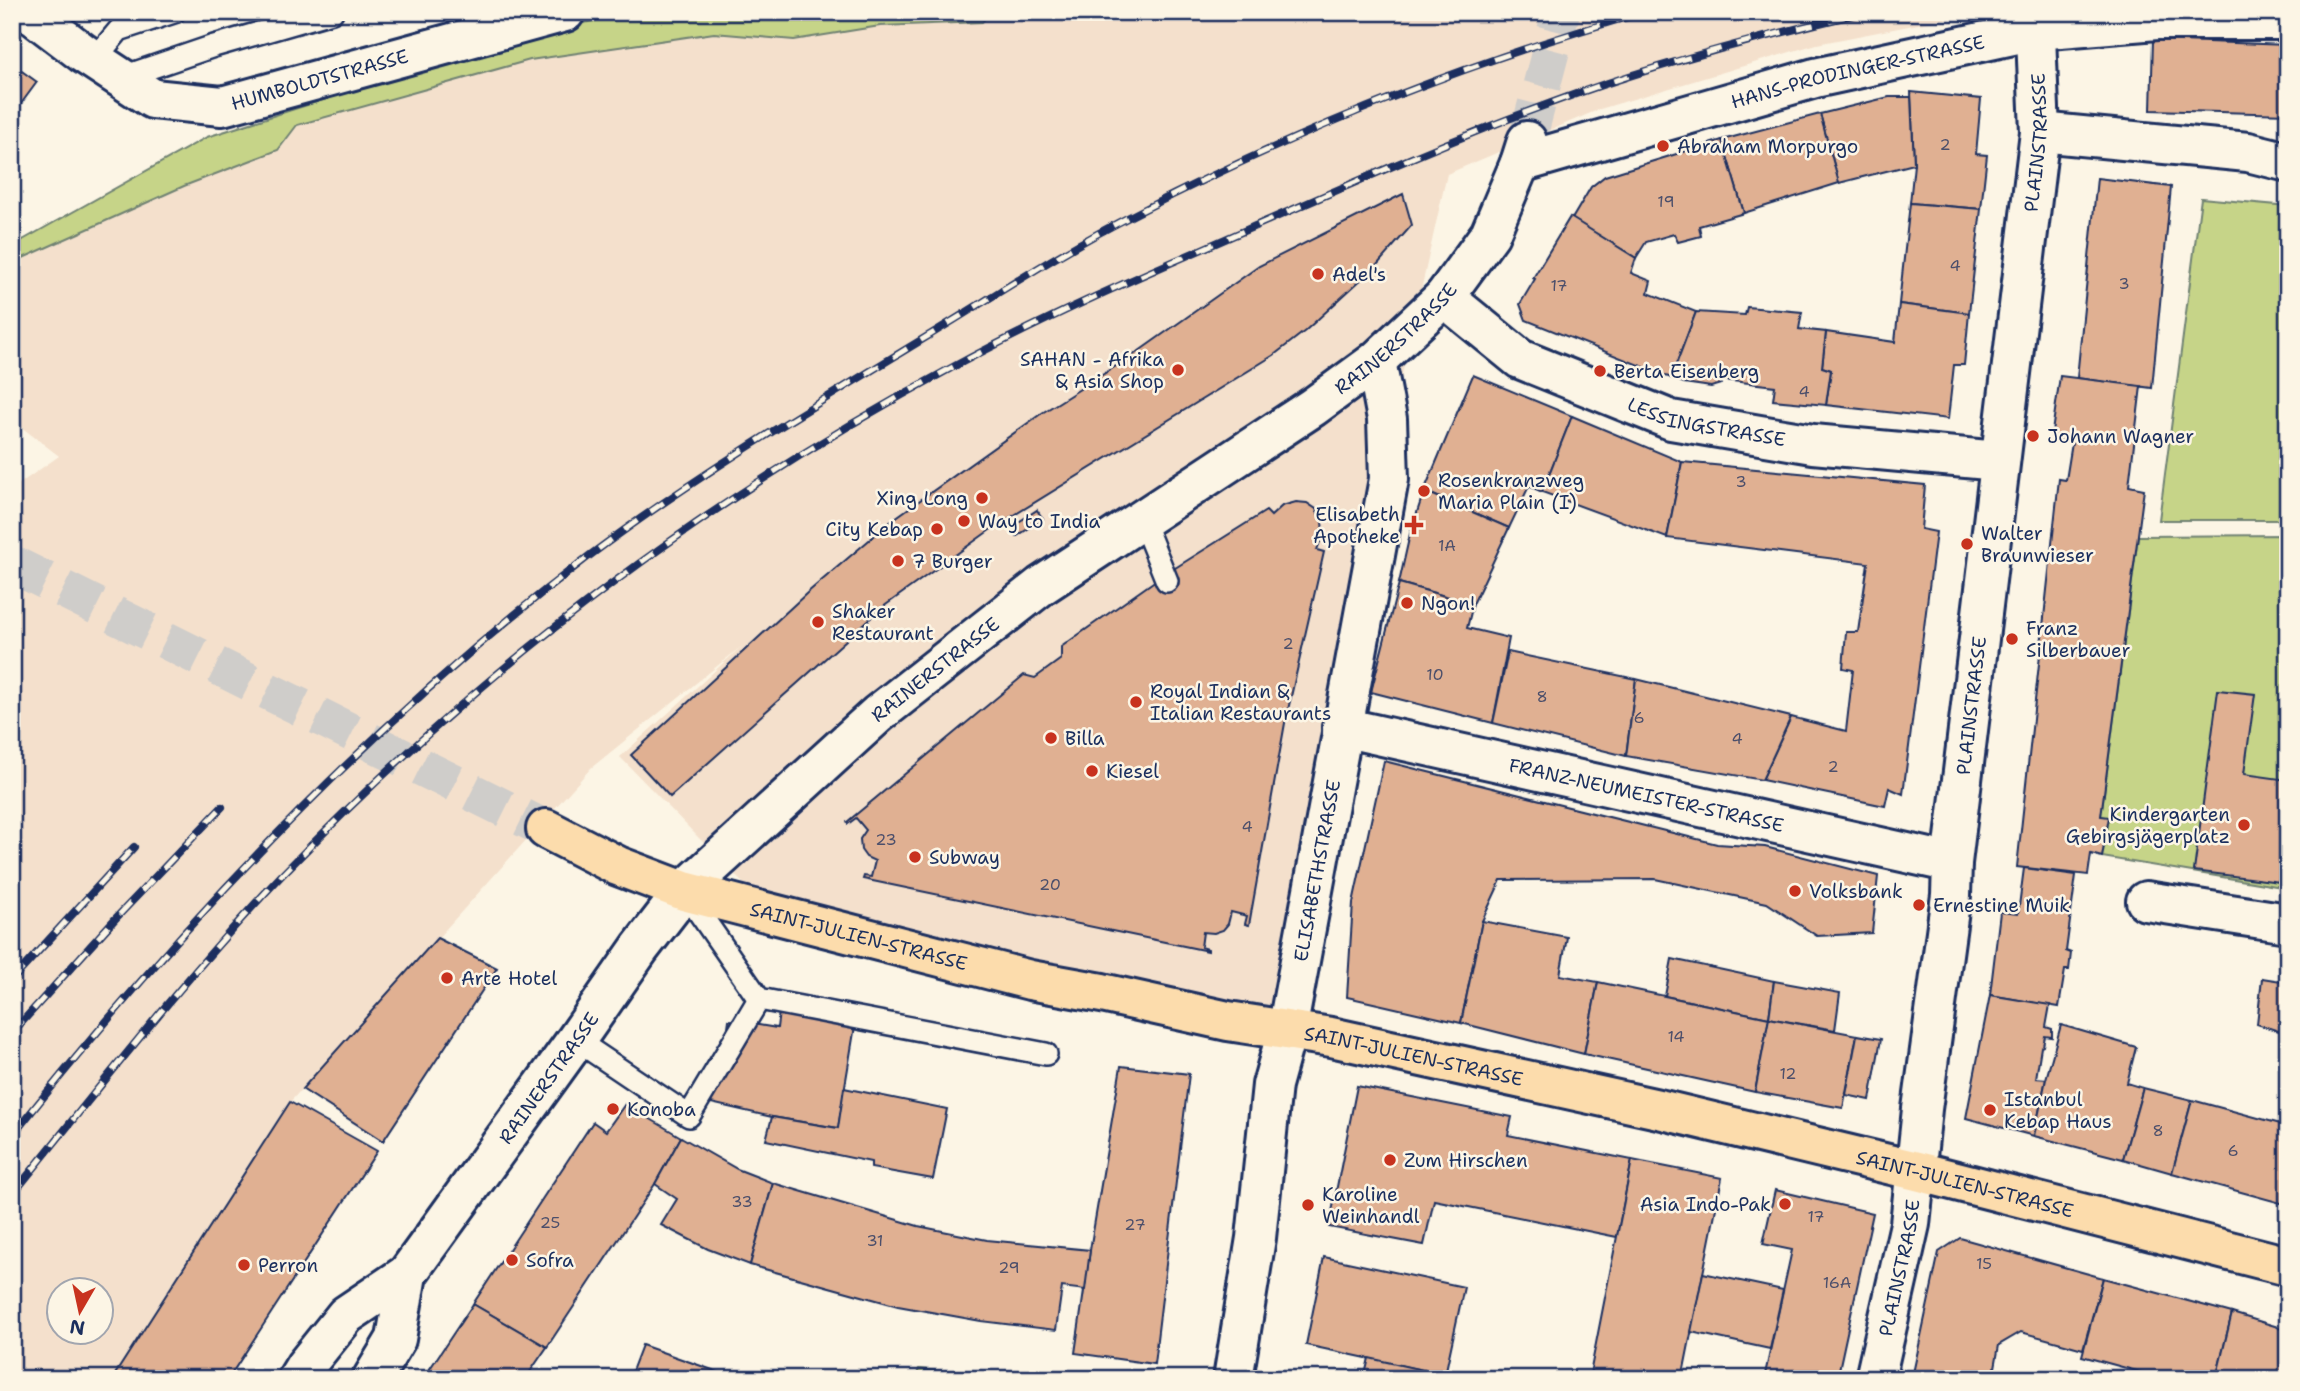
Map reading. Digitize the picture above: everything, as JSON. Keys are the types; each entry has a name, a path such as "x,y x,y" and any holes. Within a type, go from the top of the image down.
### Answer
{"main road":[{"name":"SAINT-JULIEN-STRASSE","path":"546,829 618,866 684,891 1030,980 1228,1021 1331,1037 1676,1113 1917,1171 2288,1266"}],"street":[{"name":"HUMBOLDTSTRASSE","path":"29,12 99,64 153,99 222,106 565,12"},
{"name":"HANS-PRODINGER-STRASSE","path":"1524,152 2035,21 2288,20"},
{"name":"PLAINSTRASSE","path":"1875,1379 1910,1224 1922,1109 1951,895 1952,863 2040,132 2035,21"},
{"path":"2040,132 2248,152 2288,162"},
{"name":"RAINERSTRASSE","path":"297,1379 346,1315 407,1274 640,948 684,891 878,714 1041,586 1313,407 1376,361 1444,297 1490,234 1524,152"},
{"name":"LESSINGSTRASSE","path":"1444,297 1520,359 1671,420 1813,444 1999,461"},
{"name":"ELISABETHSTRASSE","path":"1233,1379 1256,1238 1272,1085 1287,1031 1389,479 1387,419 1376,361"},
{"name":"FRANZ-NEUMEISTER-STRASSE","path":"1342,727 1952,863"},
{"path":"2146,901 2288,923"},
{"name":"RAINERSTRASSE","path":"372,1379 396,1339 407,1274"}],"lane":[{"path":"99,64 120,30 174,12"},
{"path":"99,64 214,46 332,12"},
{"path":"1142,519 1167,582"},
{"path":"684,891 759,999 1046,1054"},
{"path":"576,1040 689,1116 759,999"}],"shaded area":[{"path":"991,12 1980,12 1817,44 1600,109 1447,174 1340,652 1275,1010 1030,980 775,916 620,757 742,646 591,768 290,1102 114,1379 12,1379 12,489 59,456 12,420 12,263 184,186 278,150 297,125 530,60 714,33 794,40 880,26 982,22"}],"green space":[{"path":"634,12 991,12 982,22 880,26 794,40 714,33 530,60 297,125 278,150 184,186 14,262 12,260 12,246 207,137 524,36"},
{"path":"2201,198 2288,206 2288,520 2159,520"},
{"path":"2288,535 2288,888 2102,857 2109,817 2101,816 2138,536"},
{"path":"919,1369 1008,1379 915,1379"}],"building":[{"path":"2153,40 2288,45 2288,114 2151,110"},
{"path":"12,64 37,82 12,116"},
{"path":"1911,92 1981,99 1976,154 1987,155 1981,209 1910,203 1914,164"},
{"path":"1889,97 1911,97 1914,164 1839,183 1820,114"},
{"path":"1820,114 1839,183 1744,213 1722,140"},
{"path":"1722,140 1744,213 1699,226 1701,236 1678,242 1674,234 1646,242 1636,258 1572,219 1591,187 1605,176"},
{"path":"2097,178 2171,187 2152,388 2077,378"},
{"path":"1403,194 1412,225 1377,265 1305,331 1274,355 990,530 883,607 670,797 631,755 807,593 895,518 1042,413 1132,356 1259,266"},
{"path":"1910,203 1981,209 1969,313 1899,304"},
{"path":"1570,217 1636,258 1631,273 1651,281 1648,293 1696,312 1671,378 1526,320 1520,304"},
{"path":"1899,304 1969,313 1964,365 1954,365 1948,419 1826,405 1831,370 1822,367 1826,332 1895,342"},
{"path":"1747,307 1802,312 1799,329 1826,332 1822,367 1831,370 1826,405 1773,400 1775,386 1723,380 1721,384 1711,387 1671,378 1696,312 1745,315"},
{"path":"1473,375 1572,416 1542,492 1529,486 1509,528 1424,491"},
{"path":"2060,376 2141,386 2129,486 2144,489 2101,816 2109,817 2102,857 2091,854 2088,875 2017,867 2059,479 2066,480 2072,443 2051,439"},
{"path":"1572,416 1682,462 1667,538 1542,492"},
{"path":"1682,462 1925,485 1921,529 1936,532 1903,794 1889,788 1885,806 1762,780 1791,717 1846,731 1853,670 1843,668 1846,632 1858,632 1868,563 1667,538"},
{"path":"1424,491 1509,528 1473,604 1399,583 1410,534"},
{"name":"Kiesel","path":"1296,502 1307,503 1316,509 1322,521 1323,533 1317,550 1324,552 1285,723 1249,925 1245,924 1247,916 1231,912 1228,924 1223,930 1203,932 1201,947 1208,951 863,879 864,876 871,877 875,861 866,857 861,850 860,839 866,830 856,818 848,824 847,822 1024,675 1035,678 1061,659 1061,647 1156,580 1266,511 1271,516 1282,506"},
{"path":"1037,510 1043,519 1017,536 1011,527"},
{"path":"1399,583 1473,604 1467,628 1509,638 1493,723 1371,692"},
{"path":"1508,652 1636,679 1626,756 1493,723"},
{"path":"1636,679 1791,717 1762,780 1626,756"},
{"name":"Kindergarten Gebirgsjägerplatz","path":"2218,690 2255,694 2244,774 2288,780 2288,883 2194,871"},
{"name":"Volksbank","path":"1384,761 1717,844 1765,847 1878,876 1872,933 1817,936 1767,903 1655,879 1501,880 1482,921 1461,1023 1347,997 1353,903"},
{"path":"2024,868 2076,875 2066,951 2071,953 2069,970 2065,970 2059,1007 1990,995 2000,912 2018,914"},
{"path":"1482,921 1567,937 1560,975 1598,982 1584,1054 1461,1023"},
{"path":"437,938 497,968 383,1141 302,1089"},
{"path":"1672,959 1774,981 1769,1018 1665,996"},
{"path":"2262,978 2288,982 2288,1034 2257,1024"},
{"path":"1774,981 1840,993 1835,1030 1769,1018"},
{"path":"1598,982 1769,1018 1755,1092 1584,1054"},
{"path":"781,995 858,1008 838,1128 772,1117 698,1100 706,1065 722,1068 729,1020 777,1028"},
{"path":"1990,995 2050,1005 2046,1027 2052,1029 2052,1037 2045,1036 2041,1047 2036,1078 2046,1079 2034,1136 1966,1118"},
{"path":"1769,1018 1857,1035 1843,1108 1755,1092"},
{"path":"2061,1025 2136,1047 2127,1083 2143,1088 2123,1159 2034,1136"},
{"path":"1857,1035 1881,1039 1870,1100 1846,1095"},
{"path":"1121,1066 1189,1074 1154,1364 1075,1353"},
{"path":"1357,1086 1512,1117 1508,1135 1632,1160 1617,1237 1434,1200 1424,1245 1329,1227"},
{"path":"844,1088 947,1109 933,1179 871,1168 871,1162 766,1140 772,1117 838,1128"},
{"path":"2143,1088 2192,1100 2172,1173 2123,1159"},
{"path":"2192,1100 2288,1126 2288,1205 2172,1173"},
{"name":"Perron","path":"290,1102 377,1151 228,1379 112,1379"},
{"path":"625,1104 681,1137 655,1184 547,1347 473,1304 593,1122 606,1131"},
{"path":"681,1137 737,1169 773,1183 750,1265 708,1249 661,1225 677,1199 655,1184"},
{"path":"1632,1160 1722,1178 1682,1379 1589,1379"},
{"path":"773,1183 918,1226 987,1240 1090,1250 1085,1290 1062,1287 1056,1330 981,1321 898,1306 750,1265"},
{"path":"1775,1190 1873,1213 1837,1379 1764,1379 1792,1250 1763,1244"},
{"path":"1960,1238 2103,1278 2083,1349 2021,1332 1999,1345 1993,1379 1912,1378 1939,1252"},
{"path":"1324,1257 1464,1287 1445,1375 1306,1345"},
{"path":"1703,1273 1783,1290 1770,1349 1691,1332"},
{"path":"2103,1278 2232,1313 2216,1379 2166,1379 2082,1356"},
{"path":"473,1304 547,1347 525,1379 423,1379"},
{"path":"2232,1313 2288,1330 2288,1379 2216,1379"},
{"path":"642,1345 738,1379 629,1379"},
{"path":"1369,1358 1445,1375 1444,1379 1364,1379"}],"tunnel":[{"path":"1527,141 1561,12"},
{"path":"12,564 546,829"}],"railway":[{"path":"12,1136 143,979 283,828 356,756 509,619 589,556 671,497 1031,272 1137,213 1260,153 1386,100 1515,52 1645,12"},
{"path":"12,1195 245,914 373,785 469,698 583,605 702,519 763,479 889,403 1030,327 1409,159 1515,116 1628,76 1865,12"},
{"path":"12,1033 115,919 222,807"},
{"path":"12,980 134,847"}],"place":[{"name":"Abraham Morpurgo","path":"1663,146"},
{"name":"Adel's","path":"1318,274"},
{"name":"SAHAN - Afrika & Asia Shop","path":"1178,370"},
{"name":"Berta Eisenberg","path":"1600,371"},
{"name":"Johann Wagner","path":"2033,436"},
{"name":"Rosenkranzweg Maria Plain (I)","path":"1424,491"},
{"name":"Xing Long","path":"982,498"},
{"name":"Way to India","path":"964,521"},
{"name":"Elisabeth Apotheke","path":"1414,525"},
{"name":"City Kebap","path":"937,529"},
{"name":"Walter Braunwieser","path":"1967,544"},
{"name":"7 Burger","path":"898,561"},
{"name":"Ngon!","path":"1407,603"},
{"name":"Shaker Restaurant","path":"818,622"},
{"name":"Franz Silberbauer","path":"2012,639"},
{"name":"Royal Indian & Italian Restaurants","path":"1136,702"},
{"name":"Billa","path":"1051,738"},
{"name":"Kiesel","path":"1092,771"},
{"name":"Kindergarten Gebirgsjägerplatz","path":"2244,825"},
{"name":"Subway","path":"915,857"},
{"name":"Volksbank","path":"1795,891"},
{"name":"Ernestine Muik","path":"1919,905"},
{"name":"Arte Hotel","path":"447,978"},
{"name":"Konoba","path":"613,1109"},
{"name":"Istanbul Kebap Haus","path":"1990,1110"},
{"name":"Zum Hirschen","path":"1390,1160"},
{"name":"Asia Indo-Pak","path":"1785,1204"},
{"name":"Karoline Weinhandl","path":"1308,1205"},
{"name":"Sofra","path":"512,1260"},
{"name":"Perron","path":"244,1265"}]}
